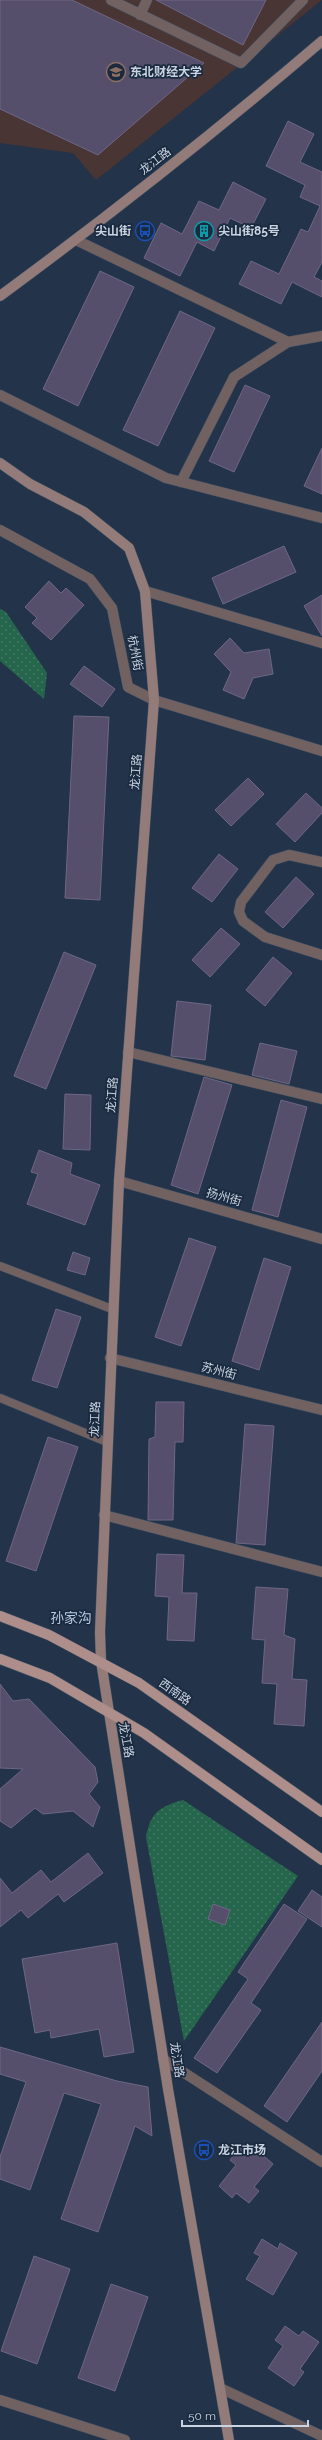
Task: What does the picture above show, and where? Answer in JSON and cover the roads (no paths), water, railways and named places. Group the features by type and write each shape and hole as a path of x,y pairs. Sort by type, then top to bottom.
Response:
{"main road":[{"name":"西南路","path":"0,1616 50,1635 101,1661 139,1683 322,1812"},
{"path":"0,1658 50,1678 108,1711 144,1734 322,1860"}],"street":[{"path":"111,0 241,63 303,0"},
{"path":"140,14 147,0"},
{"name":"龙江路","path":"0,296 76,240 232,118 322,41"},
{"path":"76,240 288,342"},
{"path":"181,482 234,377 288,342 322,336"},
{"path":"0,394 166,478 322,518"},
{"name":"龙江路","path":"0,463 30,484 84,512 129,548 145,591 154,700 119,1181 112,1309 104,1515 101,1661 108,1711 120,1775 163,2059 229,2440"},
{"name":"杭州街","path":"0,530 90,579 112,608 128,687 154,700 322,751"},
{"path":"145,591 322,643"},
{"path":"322,862 289,855 273,860 241,902 239,912 243,921 265,937 322,955"},
{"path":"128,1052 322,1099"},
{"name":"扬州街","path":"119,1181 322,1238"},
{"name":"苏州街","path":"110,1358 322,1410"},
{"path":"104,1515 322,1572"},
{"path":"163,2059 322,2162"},
{"path":"220,2388 322,2436"},
{"path":"0,2400 125,2440"}],"lane":[{"path":"0,1266 112,1309"},
{"path":"0,1398 107,1442"}],"place":[{"name":"东北财经大学","path":"116,72"},
{"name":"尖山街","path":"145,231"},
{"name":"尖山街85号","path":"204,231"},
{"name":"龙江市场","path":"204,2150"}],"district":[{"name":"孙家沟","path":"71,1618"}]}
